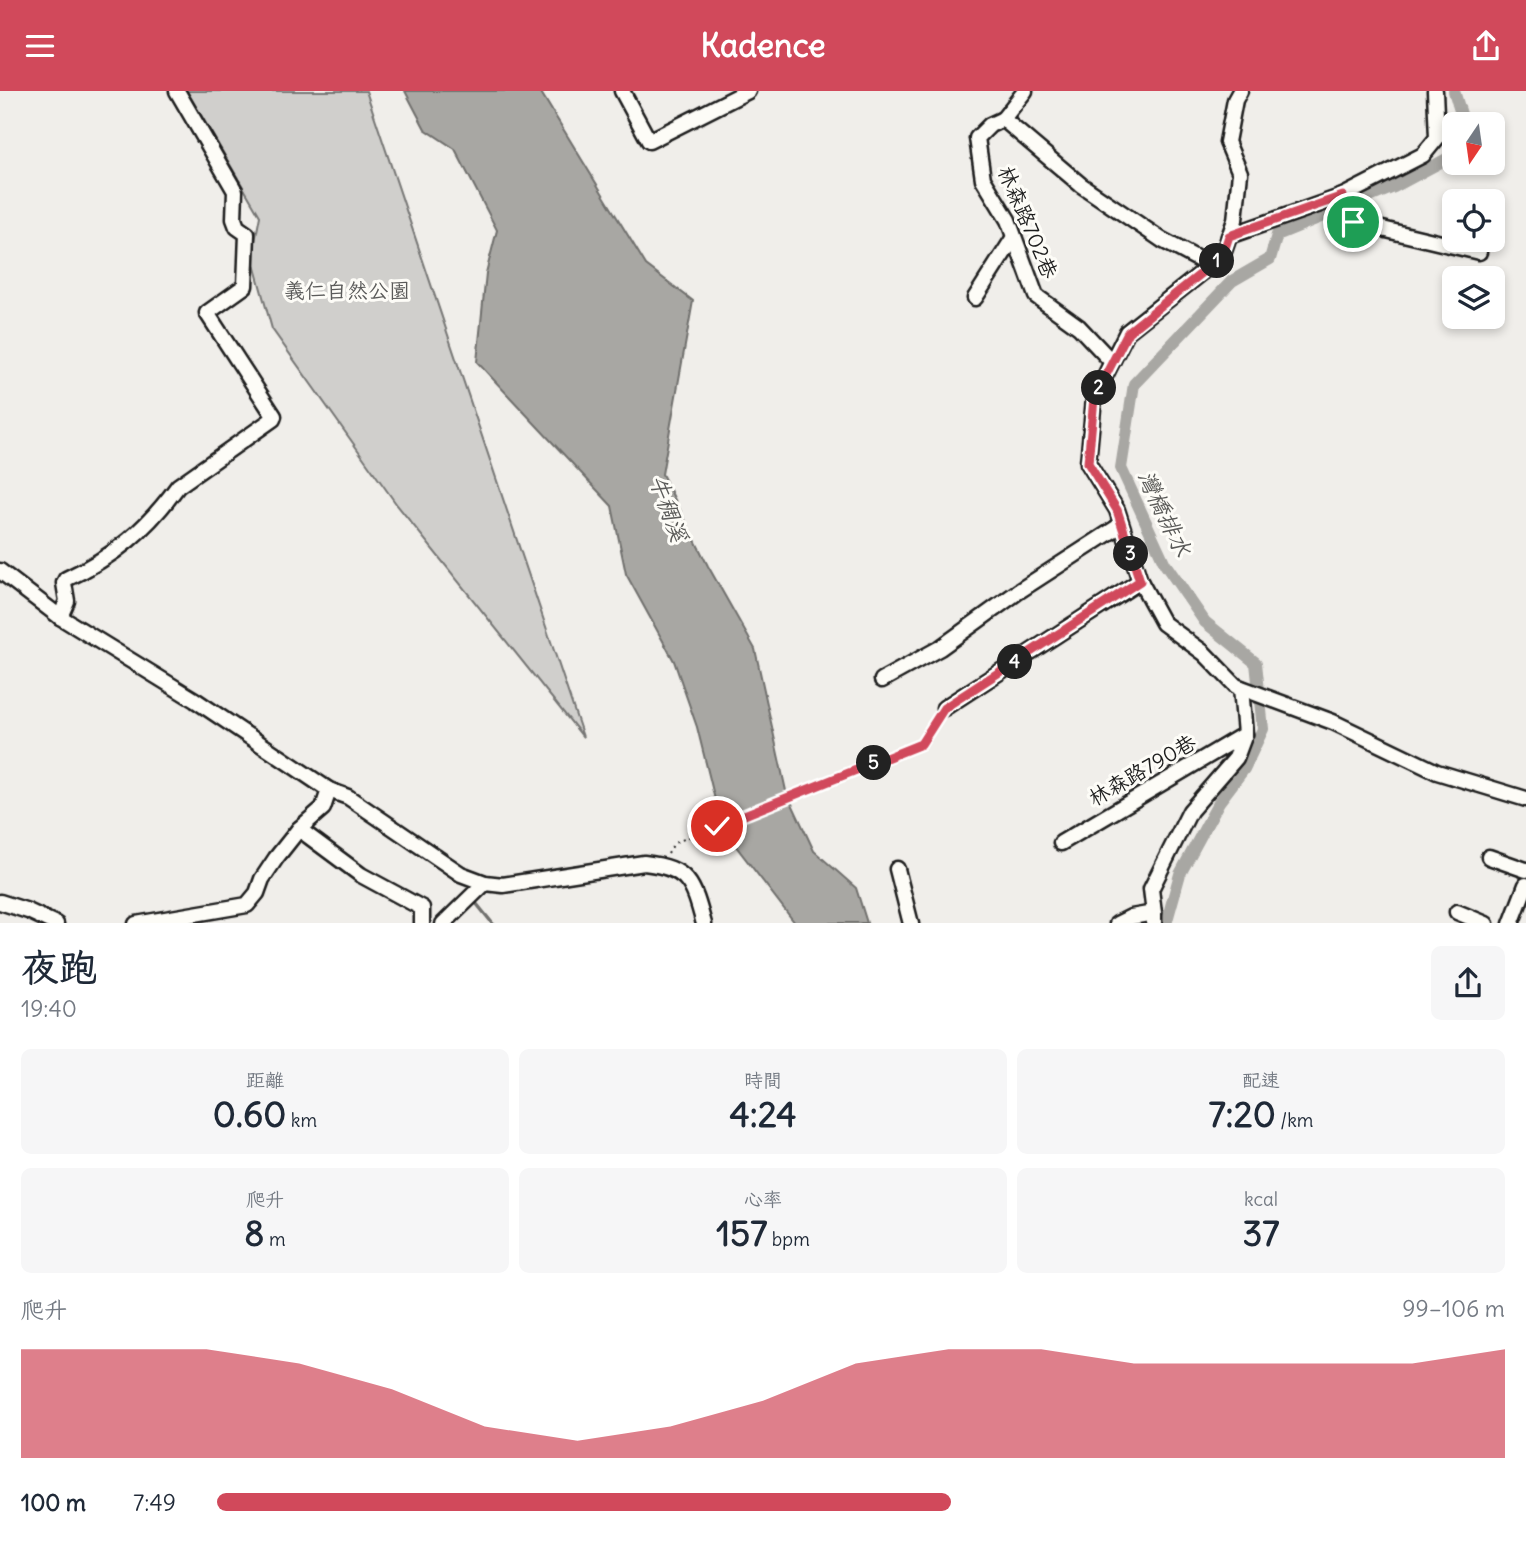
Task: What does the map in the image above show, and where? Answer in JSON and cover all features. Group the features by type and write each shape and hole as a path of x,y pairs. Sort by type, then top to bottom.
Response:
{"street":[{"path":"60,618 67,601 64,583 66,579 96,565 122,547 168,500 178,486 274,416 207,313 245,286 247,234 237,227 234,219 235,191 177,91"},
{"path":"622,91 649,141 748,91"},
{"name":"林森路702巷","path":"1025,91 1003,120 990,125 977,138 983,179 1008,220 1036,296 1079,327 1112,362"},
{"path":"1240,91 1235,100 1227,142 1240,173 1235,220 1222,257 1128,332 1094,398 1088,463 1117,510 1140,581 1163,623 1204,653 1236,686 1333,722 1437,772 1526,797"},
{"path":"1229,236 1343,196 1423,155 1437,138 1435,91"},
{"name":"林森路702巷","path":"1003,120 1081,185 1162,240 1211,266"},
{"path":"1343,196 1353,222 1442,243"},
{"path":"975,298 1014,237"},
{"path":"882,680 940,648 1019,591 1121,525"},
{"path":"0,571 60,618 195,700 329,790 348,797 461,874 485,883 503,885 644,863 663,865 678,871 695,890 704,923"},
{"path":"944,708 1140,581"},
{"path":"1117,923 1131,917 1154,918 1151,889 1189,811 1236,758 1245,734 1241,688"},
{"name":"林森路790巷","path":"1061,843 1245,734"},
{"path":"136,923 247,905 257,893 275,858 299,829 324,809 329,790"},
{"path":"299,829 361,874 422,908 422,923"},
{"path":"1489,857 1526,870"},
{"path":"897,869 911,923"},
{"path":"443,923 485,883"},
{"path":"1511,923 1526,885"},
{"path":"0,902 56,923"},
{"path":"1457,912 1486,923"}],"path":[{"path":"663,865 674,843 921,744 944,708"}],"green space":[{"name":"義仁自然公園","path":"187,91 366,91 583,737 397,505 272,329 252,257 260,216"}],"water":[{"name":"牛稠溪","path":"405,91 540,91 646,265 693,301 662,474 708,566 755,649 786,791 814,851 856,888 867,923 795,923 722,828 697,727 674,661 626,574 612,506 477,362 486,273 497,230 455,149 425,129"}],"waterway":[{"name":"灣橋排水","path":"1454,91 1460,112"},
{"name":"灣橋排水","path":"1166,923 1180,874 1219,802 1244,769 1263,729 1256,663 1205,622 1165,564 1121,468 1134,384 1232,281 1270,259 1277,235 1394,187 1442,161"},
{"path":"476,903 492,923"}],"route":[{"path":"717,826 921,744 944,708 1140,581 1117,510 1088,463 1094,398 1128,332 1222,257 1229,236 1343,196 1353,222"}]}
